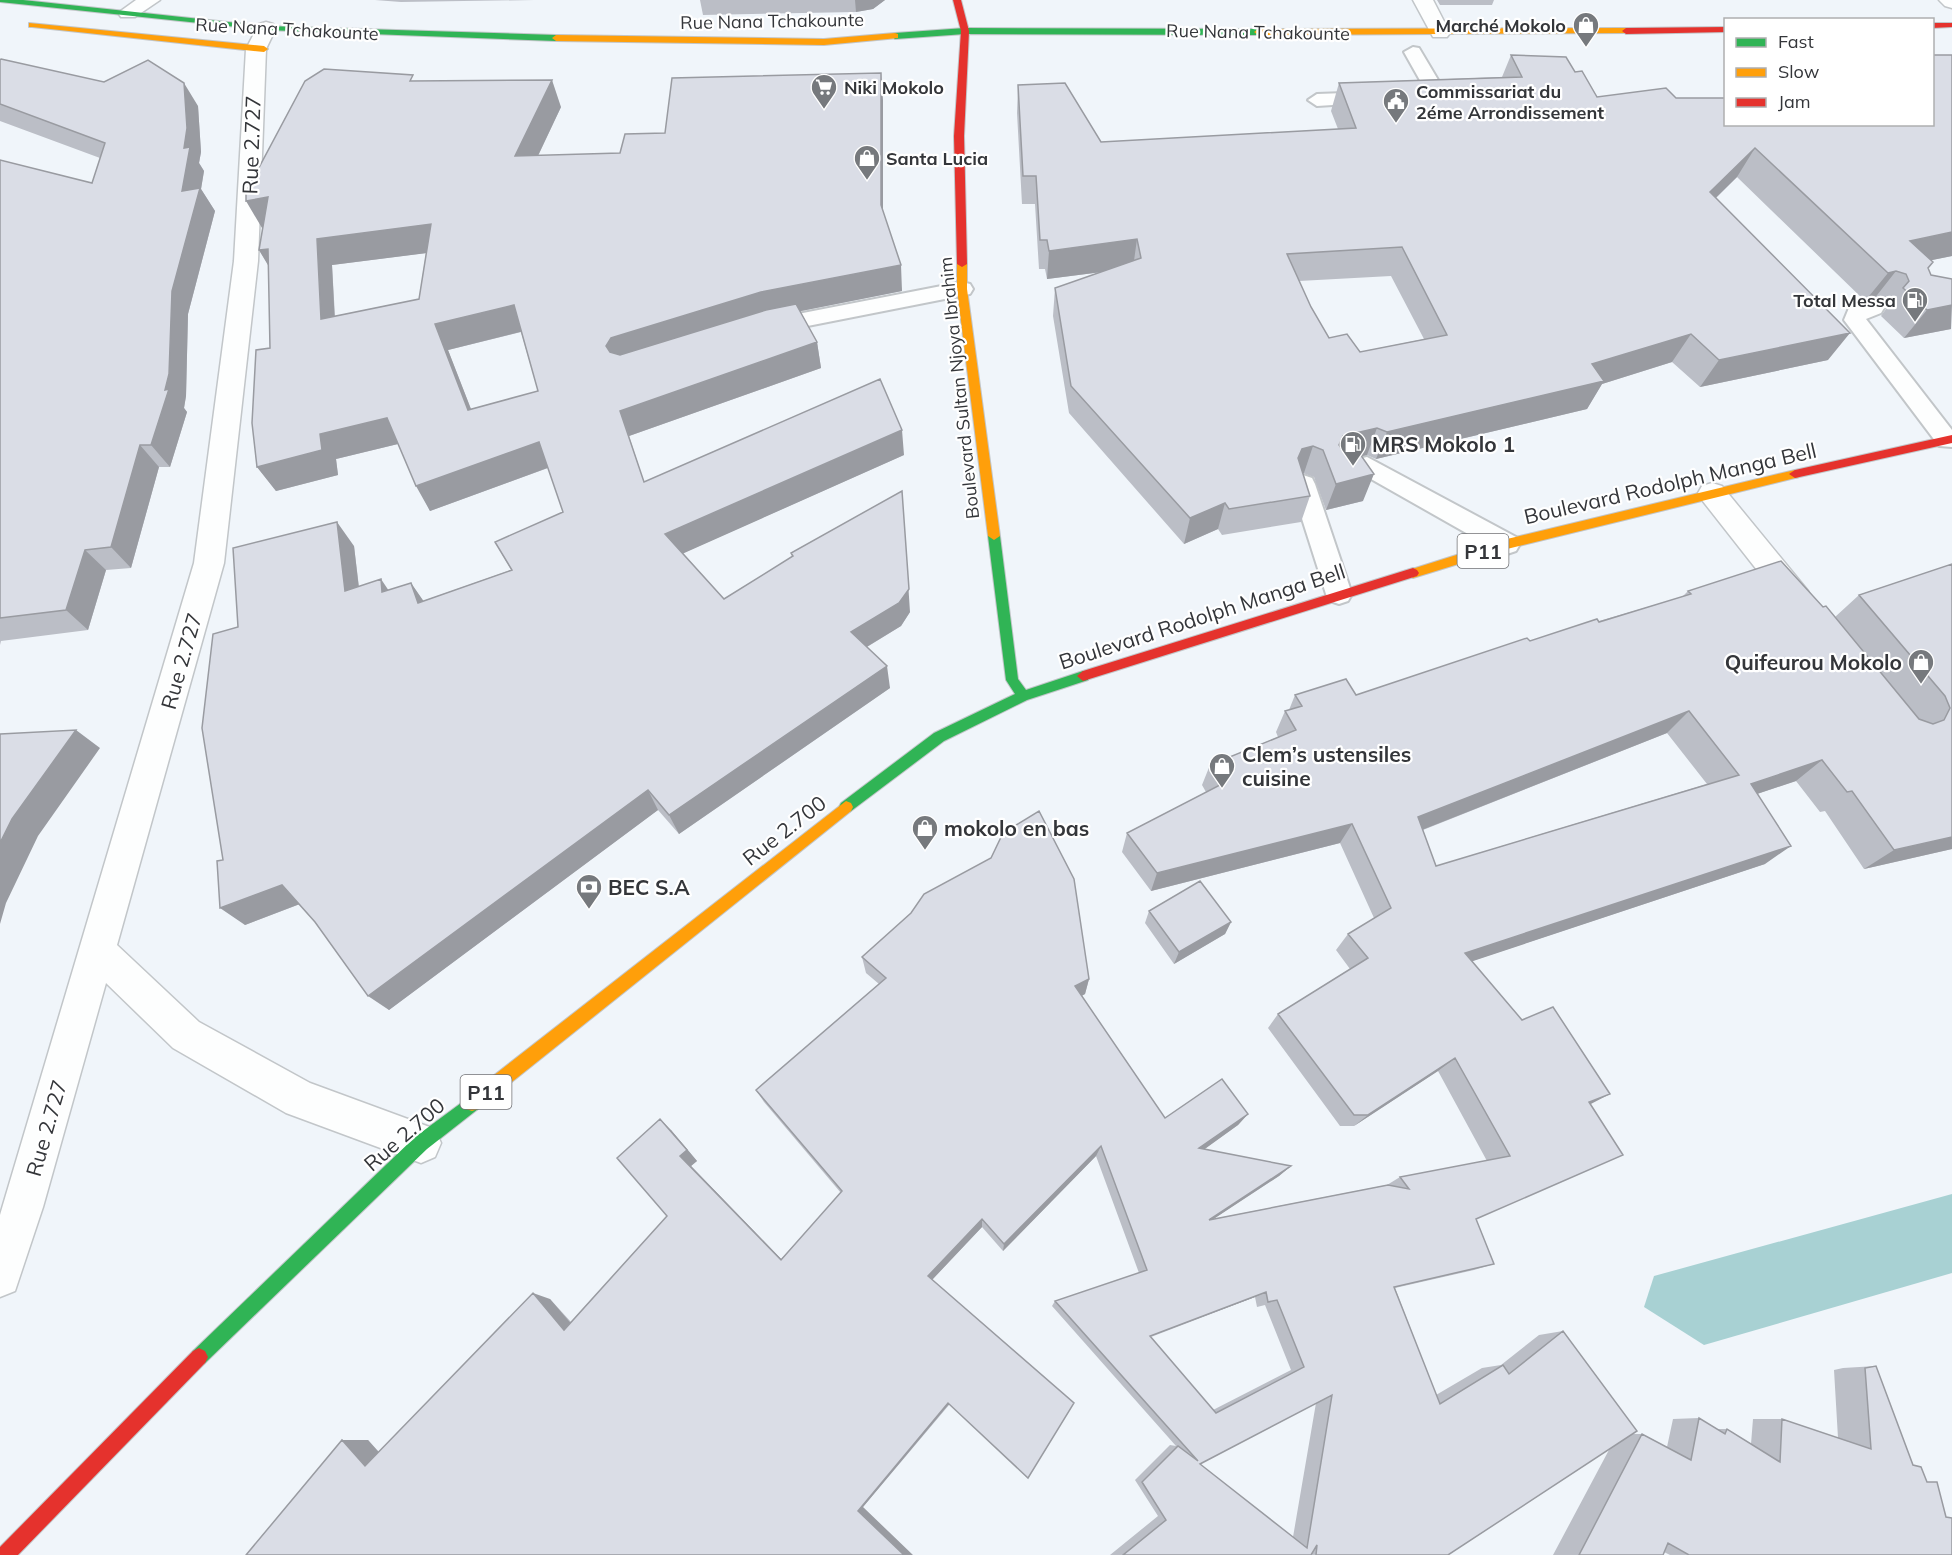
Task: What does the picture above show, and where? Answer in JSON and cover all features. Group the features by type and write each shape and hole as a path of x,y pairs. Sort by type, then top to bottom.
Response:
{"main road":[{"name":"Rue Nana Tchakounte","path":"0,0 128,13 267,42"},
{"name":"Boulevard Sultan Njoya Ibrahim","path":"957,0 965,31 959,136 963,289 1012,680 1023,696"},
{"name":"Rue Nana Tchakounte","path":"23,24 267,42 655,40 824,42 965,31 1440,33 1510,38 1724,29"},
{"path":"1934,26 1952,25"},
{"path":"655,40 658,55"},
{"name":"Rue Nana Tchakounte","path":"693,54 928,48"},
{"name":"Boulevard Rodolph Manga Bell","path":"1023,696 1339,594 1507,544 1712,493 1950,439"},
{"name":"Rue 2.700","path":"5,1555 237,1319 421,1143 900,765 939,737 1023,696"}],"street":[{"path":"128,13 150,0"},
{"path":"1423,0 1440,33"},
{"name":"Rue 2.727","path":"0,1276 12,1210 98,951 208,563 246,261 267,42"},
{"path":"1712,493 1815,620"},
{"path":"98,951 186,1035 300,1099 421,1143"}],"lane":[{"path":"1317,99 1438,95 1413,52"},
{"path":"746,334 876,304 963,289"},
{"path":"1873,308 1857,313 1855,320 1950,439"},
{"path":"1342,470 1367,466 1507,544"},
{"path":"1303,484 1339,594"}],"water":[{"path":"1952,1194 1952,1273 1704,1345 1644,1307 1654,1276"}],"building":[{"path":"1511,55 1566,57 1575,72 1582,71 1597,97 1666,88 1676,98 1724,98 1724,126 1934,126 1934,55 1952,55 1952,232 1910,241 1933,262 1928,268 1931,275 1952,279 1952,305 1927,310 1903,288 1909,281 1906,274 1896,271 1888,273 1755,148 1710,192 1850,333 1719,360 1691,334 1592,364 1604,381 1387,432 1377,428 1343,436 1339,445 1343,451 1352,455 1360,454 1374,474 1336,484 1323,450 1313,446 1302,449 1298,458 1310,496 1229,509 1225,503 1190,518 1071,386 1055,288 1141,258 1137,239 1049,251 1047,240 1040,240 1036,176 1023,176 1018,85 1065,83 1101,142 1356,128 1339,83 1522,77","holes":["1402,247 1447,335 1360,352 1347,334 1329,338 1311,307 1287,254"]},
{"path":"1,59 104,82 148,60 184,83 187,128 184,148 190,147 182,191 200,188 172,291 169,374 165,390 169,389 151,445 140,445 111,547 85,550 66,610 0,618 0,160 92,183 105,143 0,104"},
{"path":"324,69 413,75 410,81 552,80 515,156 620,153 625,134 665,133 672,78 881,73 881,205 901,265 761,292 611,338 606,346 610,352 620,355 766,310 796,304 817,342 620,411 644,482 880,379 902,430 665,534 724,599 793,556 791,553 902,491 909,589 899,603 851,632 887,666 669,815 648,790 368,996 315,922 282,885 220,908 217,861 223,860 202,728 213,634 238,627 233,548 337,522 345,591 381,579 382,592 411,583 418,603 512,570 495,542 563,512 539,442 416,486 387,418 320,434 322,450 257,467 252,423 256,350 270,348 268,249 259,250 268,197 246,201 246,192 305,81","holes":["431,224 419,299 321,319 317,239","514,305 538,391 468,410 435,324"]},
{"path":"1781,561 1823,607 1826,606 1919,719 1933,724 1944,720 1950,708 1945,696 1859,595 1952,564 1952,837 1894,850 1852,791 1847,792 1822,760 1751,784 1791,846 1465,953 1522,1020 1553,1007 1610,1094 1589,1102 1623,1155 1476,1219 1494,1264 1394,1287 1440,1404 1503,1365 1509,1374 1563,1331 1637,1431 1448,1555 1316,1555 1317,1545 1311,1555 1123,1555 1166,1520 1142,1482 1178,1446 1198,1461 1055,1301 1147,1270 1101,1146 1004,1244 982,1219 928,1276 1074,1403 1028,1478 948,1403 858,1511 904,1555 246,1555 342,1440 365,1466 533,1293 564,1330 667,1216 617,1158 660,1119 687,1150 680,1156 781,1260 842,1191 756,1090 886,978 862,957 911,913 924,894 991,858 1003,833 1039,811 1074,879 1089,979 1075,986 1165,1118 1222,1079 1248,1114 1199,1148 1291,1166 1209,1220 1388,1185 1409,1189 1400,1177 1510,1156 1455,1058 1368,1115 1354,1115 1278,1014 1368,958 1348,934 1391,908 1352,824 1157,873 1127,833 1222,784 1210,765 1296,730 1285,711 1302,706 1295,695 1346,679 1356,695 1527,638 1530,641 1597,619 1599,622 1691,594 1688,591","holes":["1689,711 1739,775 1436,866 1418,817","1266,1292 1268,1302 1277,1300 1304,1367 1216,1413 1150,1336","1332,1395 1307,1548 1200,1464"]},
{"path":"76,730 12,819 0,843 0,734"},
{"path":"1200,881 1231,922 1179,952 1149,911"},
{"path":"1876,1366 1913,1465 1921,1467 1927,1482 1937,1482 1946,1517 1952,1518 1952,1555 1689,1555 1668,1543 1663,1555 1579,1555 1642,1434 1691,1460 1699,1418 1725,1434 1727,1429 1780,1462 1782,1419 1871,1449 1865,1368"}],"traffic: fast":[{"path":"0,0 266,28 556,38"},
{"path":"895,36 965,31 1258,32"},
{"path":"994,536 1012,680 1023,696"},
{"path":"846,807 939,737 1023,696 1083,676"},
{"path":"199,1357 421,1143 472,1103"}],"traffic: slow":[{"path":"32,25 264,49"},
{"path":"1258,32 1626,31"},
{"path":"556,38 824,42 895,36"},
{"path":"962,264 962,289 994,536"},
{"path":"1413,573 1507,544 1795,474"},
{"path":"472,1103 846,807"}],"traffic: jam":[{"path":"957,0 965,31 959,136 962,264"},
{"path":"1934,26 1952,25"},
{"path":"1626,31 1724,29"},
{"path":"1795,474 1952,439"},
{"path":"1083,676 1413,573"},
{"path":"5,1555 199,1357"}],"place":[{"name":"Marché Mokolo","path":"1586,48"},
{"name":"Niki Mokolo","path":"824,110"},
{"name":"Commissariat du 2éme Arrondissement","path":"1396,124"},
{"name":"Santa Lucia","path":"867,181"},
{"name":"Total Messa","path":"1915,323"},
{"name":"MRS Mokolo 1","path":"1353,467"},
{"name":"Quifeurou Mokolo","path":"1921,685"},
{"name":"Clem’s ustensiles cuisine","path":"1222,789"},
{"name":"mokolo en bas","path":"925,851"},
{"name":"BEC S.A","path":"589,910"}]}
